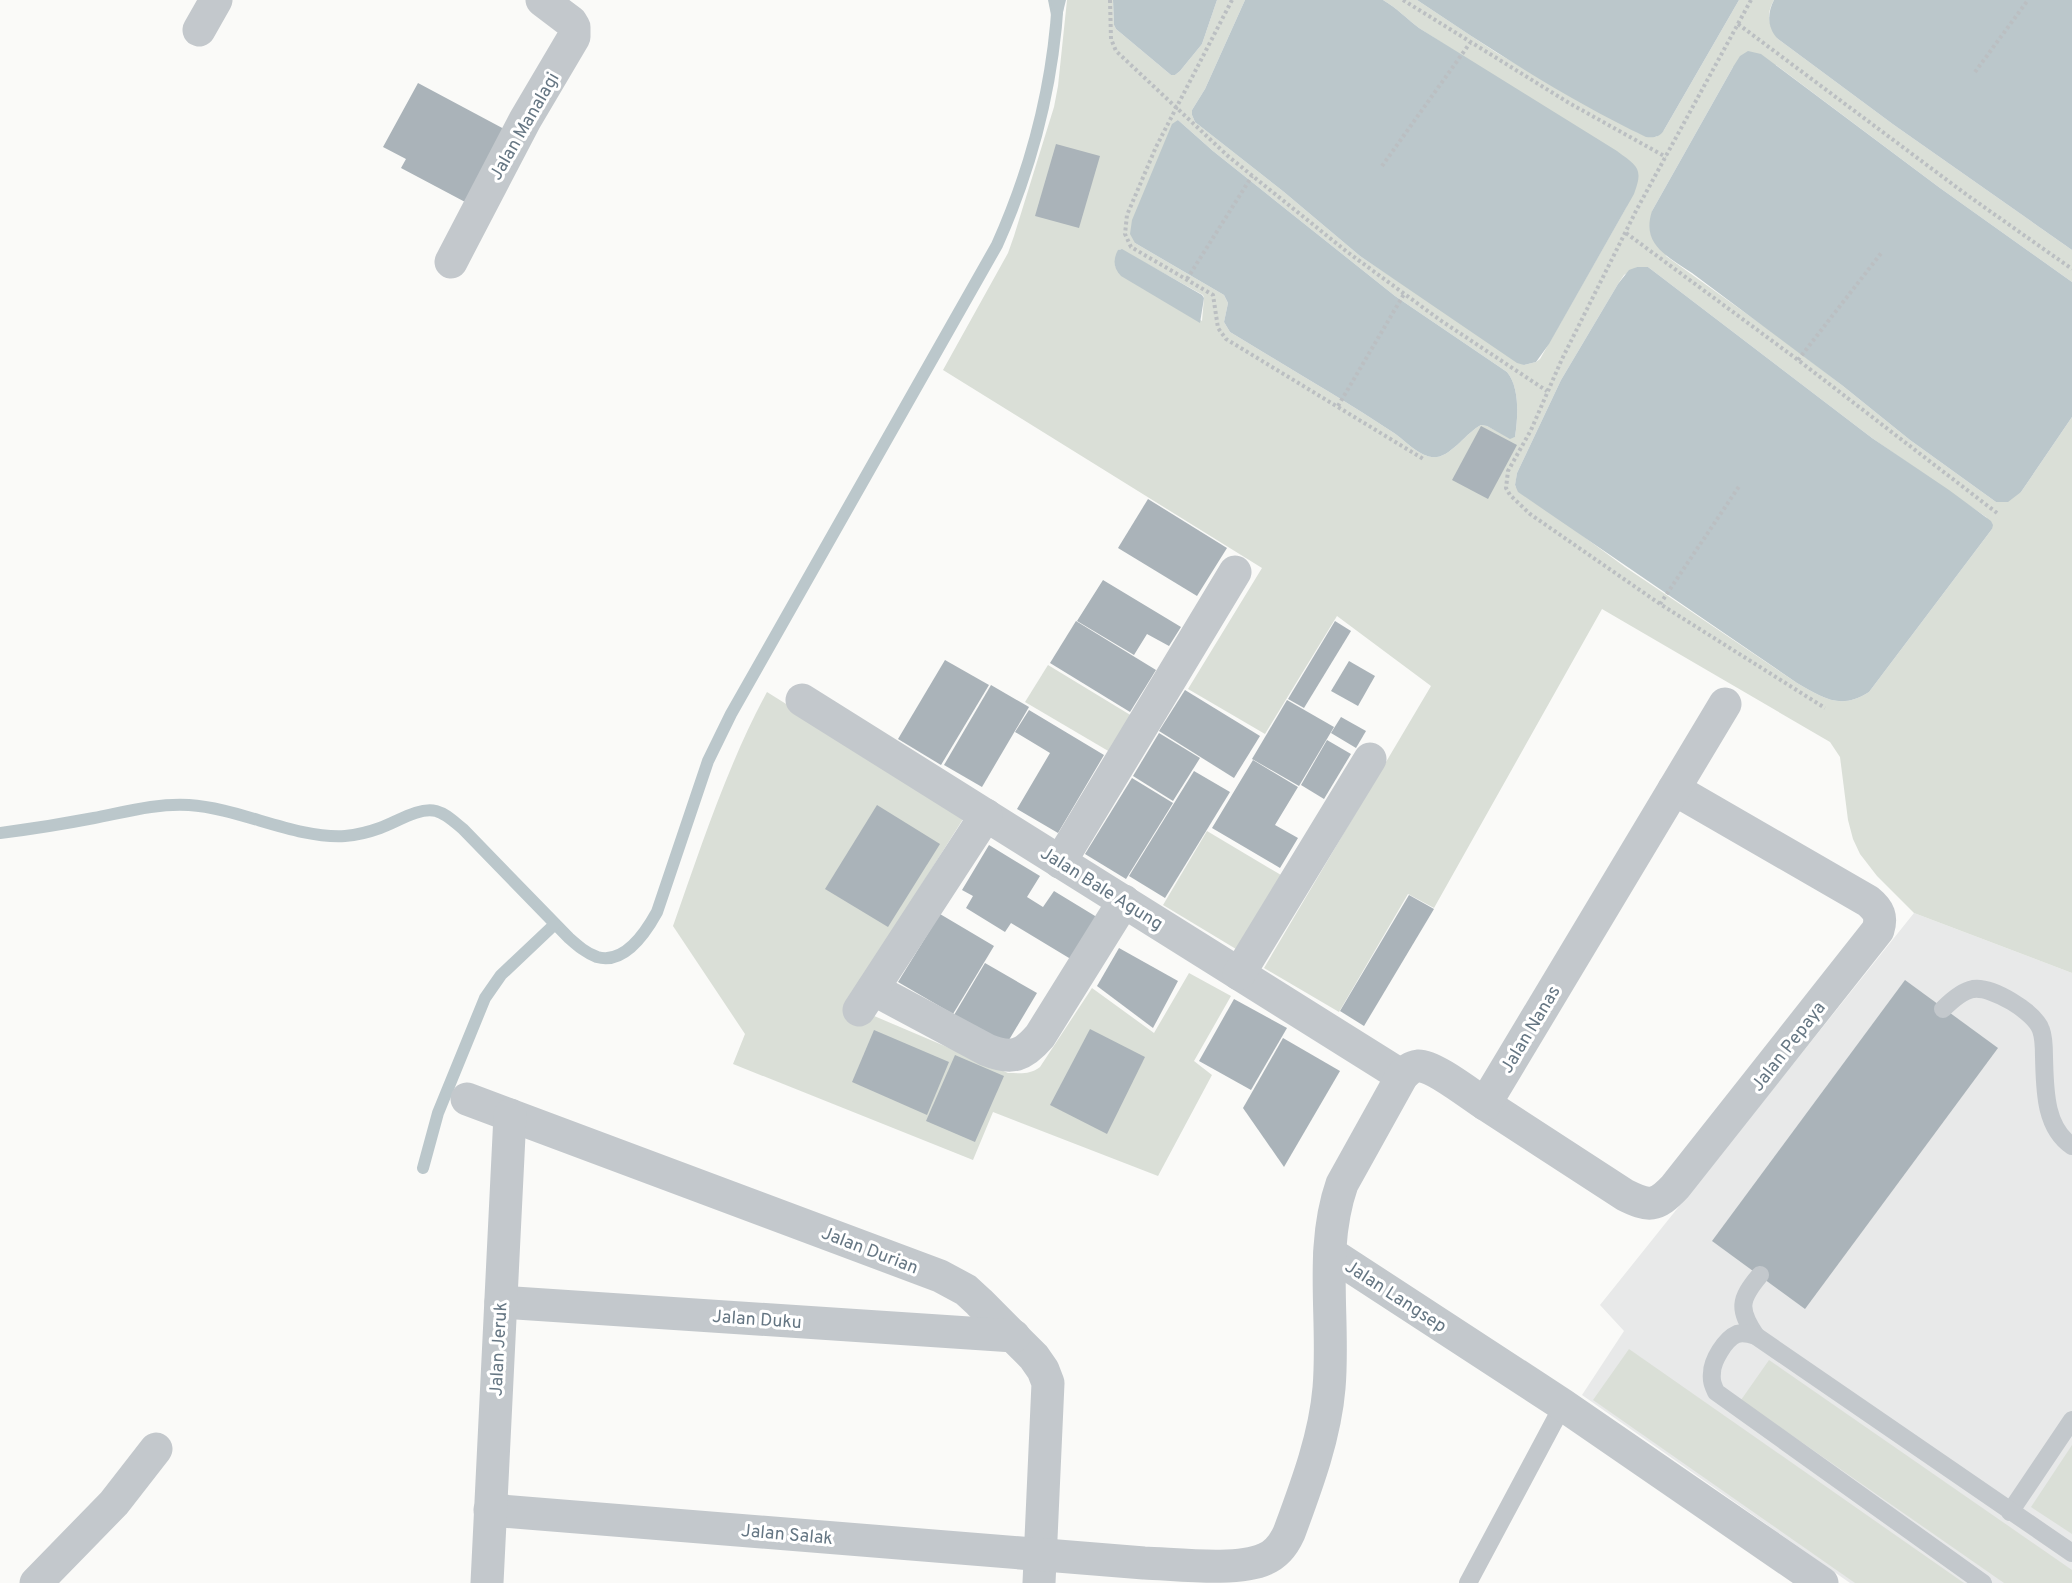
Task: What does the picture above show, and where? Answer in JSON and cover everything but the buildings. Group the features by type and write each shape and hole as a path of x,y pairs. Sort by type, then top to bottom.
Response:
{"street":[{"path":"199,30 216,0"},
{"name":"Jalan Manalagi","path":"451,262 525,120 574,37 574,27 571,22 542,0"},
{"path":"1060,862 1235,572"},
{"name":"Jalan Bale Agung","path":"802,700 1402,1076"},
{"name":"Jalan Nanas","path":"1485,1104 1725,704"},
{"path":"1239,974 1370,759"},
{"name":"Jalan Pepaya","path":"1485,1104 1625,1194 1648,1204 1656,1203 1665,1198 1675,1187 1878,930 1881,921 1879,913 1868,901 1674,789"},
{"path":"986,815 866,999 987,1050 1008,1056 1026,1051 1040,1036 1124,902"},
{"path":"1330,1253 1332,1223 1342,1184 1402,1076 1409,1069 1424,1066 1485,1104"},
{"name":"Jalan Durian","path":"467,1099 940,1276 966,1290 1034,1357 1048,1383 1040,1569"},
{"name":"Jalan Jeruk","path":"487,1583 510,1115"},
{"name":"Jalan Langsep","path":"1330,1253 1563,1405 1822,1583"},
{"name":"Jalan Langsep","path":"1082,1571 1144,1563 1227,1566 1252,1563 1265,1559 1283,1545 1297,1513 1328,1399 1330,1253"},
{"name":"Jalan Duku","path":"501,1302 1014,1336"},
{"path":"36,1583 114,1503 156,1449"},
{"name":"Jalan Salak","path":"490,1510 1040,1569 1082,1571"}],"lane":[{"path":"1943,1009 1956,997 1971,989 1982,989 2000,995 2032,1017 2042,1030 2047,1103 2051,1117 2064,1140 2072,1146"},
{"path":"1756,1336 1746,1321 1743,1300 1760,1275"},
{"path":"1983,1583 1716,1392 1712,1382 1713,1364 1727,1341 1736,1334 1746,1333 1756,1336 2072,1553"},
{"path":"1468,1583 1563,1405"},
{"path":"2010,1512 2072,1420"}],"path":[{"path":"1110,0 1111,39 1116,51 1229,157 1346,251 1404,294 1547,392"},
{"path":"1232,0 1156,147 1127,215 1125,234 1131,247 1215,297 1215,315 1222,335 1425,460"},
{"path":"1403,0 1569,103 1665,157"},
{"path":"1751,0 1626,232 1547,392 1531,430 1508,471 1506,488 1509,495 1530,514 1660,604 1825,708"},
{"path":"1975,72 2028,0"},
{"path":"1738,24 1966,195 2072,268"},
{"path":"1382,166 1470,43"},
{"path":"1187,279 1252,176"},
{"path":"1626,232 1798,360 1997,513"},
{"path":"1798,360 1882,252"},
{"path":"1338,406 1404,294"},
{"path":"1660,604 1740,485"}],"shaded area":[{"path":"1048,0 1066,0 1056,40"},
{"path":"1067,0 1113,0 1116,29 1171,75 1175,75 1202,44 1217,0 1245,0 1205,89 1192,110 1195,122 1360,256 1524,365 1540,359 1627,206 1525,96 1419,28 1383,0 1417,0 1497,53 1638,133 1656,137 1664,130 1739,0 1774,0 1769,20 1778,39 1894,125 2072,250 2072,282 1940,188 1776,65 1733,67 1652,211 1666,256 1779,337 1910,440 1996,502 2021,492 2072,417 2072,973 1914,913 1877,876 1860,854 1848,820 1840,757 1830,742 1602,609 1434,908 1408,894 1339,1012 1264,968 1431,686 1337,616 1265,734 1188,689 1262,568 943,370 1008,253 1054,107","holes":["1178,120 1213,151 1395,296 1507,372 1516,395 1515,437 1510,438 1481,425 1443,455 1437,457 1425,455 1374,420 1230,332 1224,322 1228,303 1224,295 1135,243","1120,249 1203,295 1202,321 1115,266 1115,259","1637,267 1648,267 1872,438 1986,517 1992,529 1869,692 1859,698 1849,701 1832,700 1797,683 1625,567 1515,486 1517,473 1561,380 1624,275"]},
{"path":"1113,0 1217,0 1202,44 1180,71 1171,75 1116,29"},
{"path":"1245,0 1383,0 1419,28 1617,151 1634,164 1638,178 1634,194 1549,344 1536,362 1524,365 1517,363 1360,256 1195,122 1192,110 1205,89"},
{"path":"1417,0 1739,0 1664,130 1659,136 1646,137 1558,90"},
{"path":"1774,0 2072,0 2072,250 1894,125 1778,39 1774,35 1769,20"},
{"path":"1748,51 1761,54 1940,188 2072,282 2072,417 2021,492 2008,502 1996,502 1910,440 1843,386 1665,255 1653,241 1650,233 1652,211 1733,67 1740,56"},
{"path":"1178,120 1213,151 1395,296 1507,372 1516,394 1515,437 1510,439 1481,425 1443,455 1431,457 1425,455 1374,420 1230,332 1224,322 1228,303 1224,295 1135,243 1130,234 1132,220 1172,124"},
{"path":"1122,249 1202,295 1204,298 1200,323 1121,276 1115,267 1115,257 1118,250"},
{"path":"1648,267 1872,438 1991,521 1992,529 1869,692 1859,698 1849,701 1832,700 1797,683 1518,492 1515,485 1517,473 1561,380 1618,284 1629,270"},
{"path":"1048,665 1132,716 1110,752 1025,702"},
{"path":"767,692 965,816 846,1004 1008,1073 1021,1073 1040,1067 1092,988 1154,1033 1189,973 1231,996 1194,1061 1212,1075 1158,1176 993,1112 973,1160 733,1064 745,1034 673,926 727,778"},
{"path":"1207,831 1281,875 1236,949 1163,905"},
{"path":"1914,913 2072,973 2072,1583 1850,1583 1582,1395 1624,1331 1600,1305"},
{"path":"1629,1349 1964,1583 1855,1583 1593,1400"},
{"path":"1769,1360 2072,1570 2072,1583 2004,1583 1741,1400"},
{"path":"2072,1445 2072,1534 2031,1507"}],"waterway":[{"path":"0,833 141,808 189,805 208,807 307,833 345,836 376,829 422,811 436,811 447,816 463,829 582,949 597,957 607,958 625,952 641,937 657,912 708,761 731,714 997,245 1021,186 1039,125 1051,63 1058,0"},
{"path":"423,1168 438,1113 485,998 501,975 555,924"}]}
